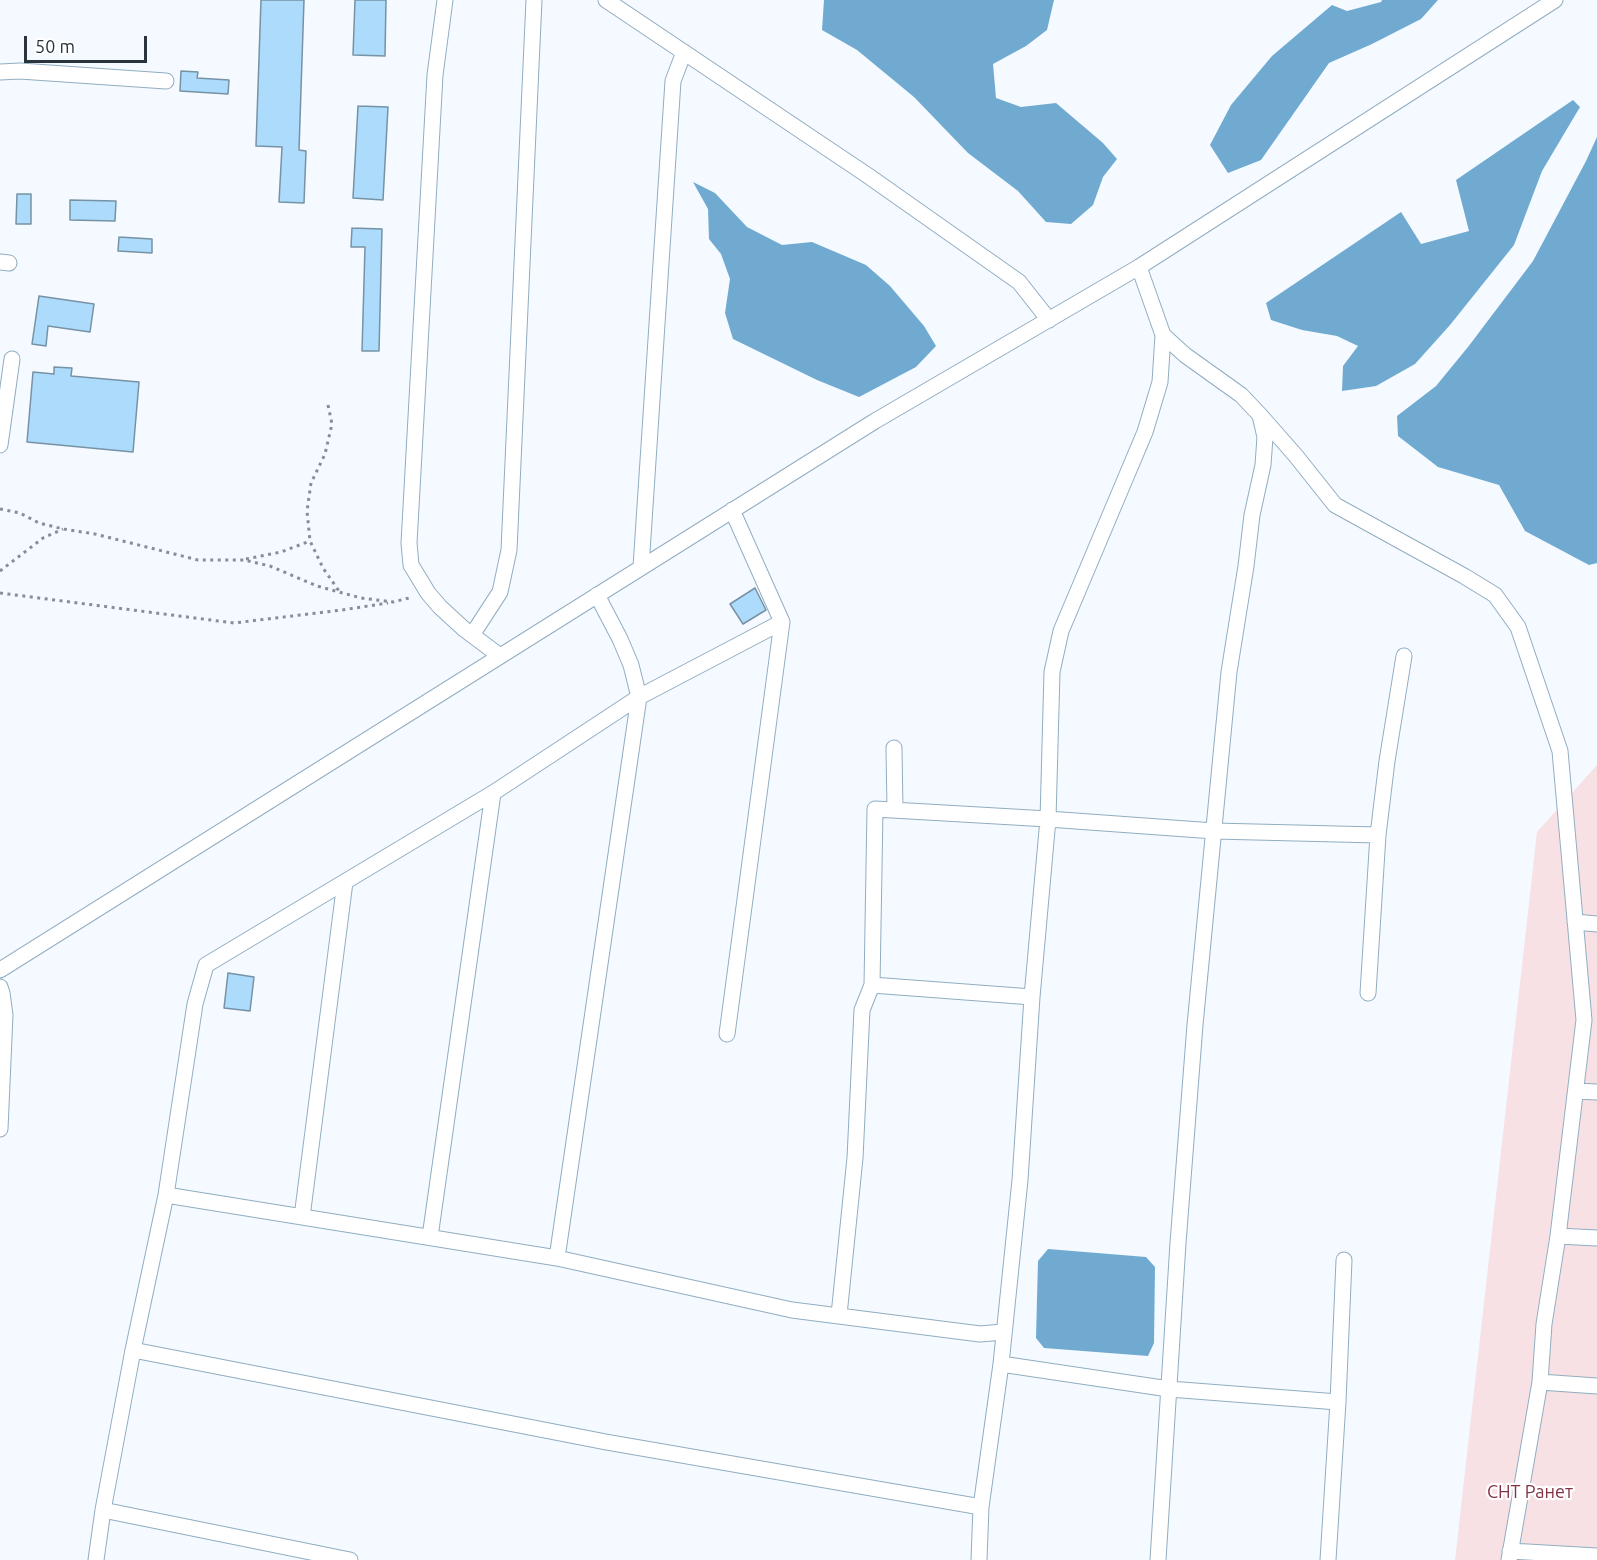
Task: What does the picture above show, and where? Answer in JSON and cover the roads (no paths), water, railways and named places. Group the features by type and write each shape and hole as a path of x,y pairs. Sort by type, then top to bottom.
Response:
{"street":[{"path":"445,0 435,75 409,543 411,565 440,608 500,656"},
{"path":"472,635 500,592 509,550 534,0"},
{"path":"606,0 867,174 1019,282 1049,320"},
{"path":"0,970 875,421 1139,267 1555,0"},
{"path":"641,567 673,81 684,52"},
{"path":"0,72 20,71 166,81"},
{"path":"979,1560 981,1507 1001,1364 1020,1180 1032,997 1048,819 1052,672 1061,631 1145,432 1160,382 1163,335 1139,267"},
{"path":"1163,335 1185,355 1241,395 1296,456 1335,505 1464,576 1495,596 1518,627 1560,751 1584,1020 1558,1236 1544,1324 1539,1382 1510,1556 1597,1556"},
{"path":"0,445 12,359"},
{"path":"1158,1560 1178,1243 1195,1025 1229,672 1252,515 1263,465 1265,437 1260,415"},
{"path":"727,1034 782,622 732,510"},
{"path":"557,1258 639,697 620,639 597,595"},
{"path":"96,1560 133,1350 166,1195 195,1004 206,965 493,793 639,697 782,622"},
{"path":"1368,993 1378,835 1404,656"},
{"path":"894,748 896,810"},
{"path":"430,1237 493,793"},
{"path":"839,1315 855,1158 862,1010 872,985 875,809 1215,831 1378,835"},
{"path":"302,1217 345,882"},
{"path":"1575,922 1597,924"},
{"path":"872,985 1032,997"},
{"path":"0,987 5,1014 0,1129"},
{"path":"1575,1090 1597,1092"},
{"path":"166,1195 557,1258 792,1310 980,1334 1003,1332"},
{"path":"1558,1236 1597,1238"},
{"path":"1328,1560 1344,1260"},
{"path":"133,1350 606,1442 981,1507"},
{"path":"1001,1364 1169,1389 1338,1402"},
{"path":"1539,1382 1597,1386"},
{"path":"103,1510 350,1560"}],"water":[{"path":"824,0 1054,0 1047,30 1026,46 993,64 996,98 1021,107 1056,103 1103,143 1117,159 1103,177 1093,205 1071,224 1046,222 1018,191 968,153 914,97 857,50 822,30"},
{"path":"1382,0 1438,0 1421,19 1329,63 1261,160 1228,173 1210,145 1231,105 1272,56 1332,5 1347,11"},
{"path":"1573,100 1580,107 1542,171 1514,245 1450,325 1415,364 1376,386 1342,391 1343,366 1358,346 1337,336 1302,330 1271,320 1266,303 1401,212 1421,244 1469,231 1456,180"},
{"path":"1597,137 1597,563 1589,565 1525,531 1499,485 1438,467 1398,436 1397,416 1436,386 1533,261"},
{"path":"693,182 715,193 747,227 782,245 812,242 866,265 890,286 924,326 936,346 916,367 859,397 817,380 733,339 725,313 730,279 721,254 709,239 708,209"},
{"path":"1048,1249 1146,1257 1155,1267 1154,1343 1148,1356 1044,1348 1036,1338 1038,1261"}],"park label":[{"name":"СНТ Ранет","path":"1530,1492"}]}
